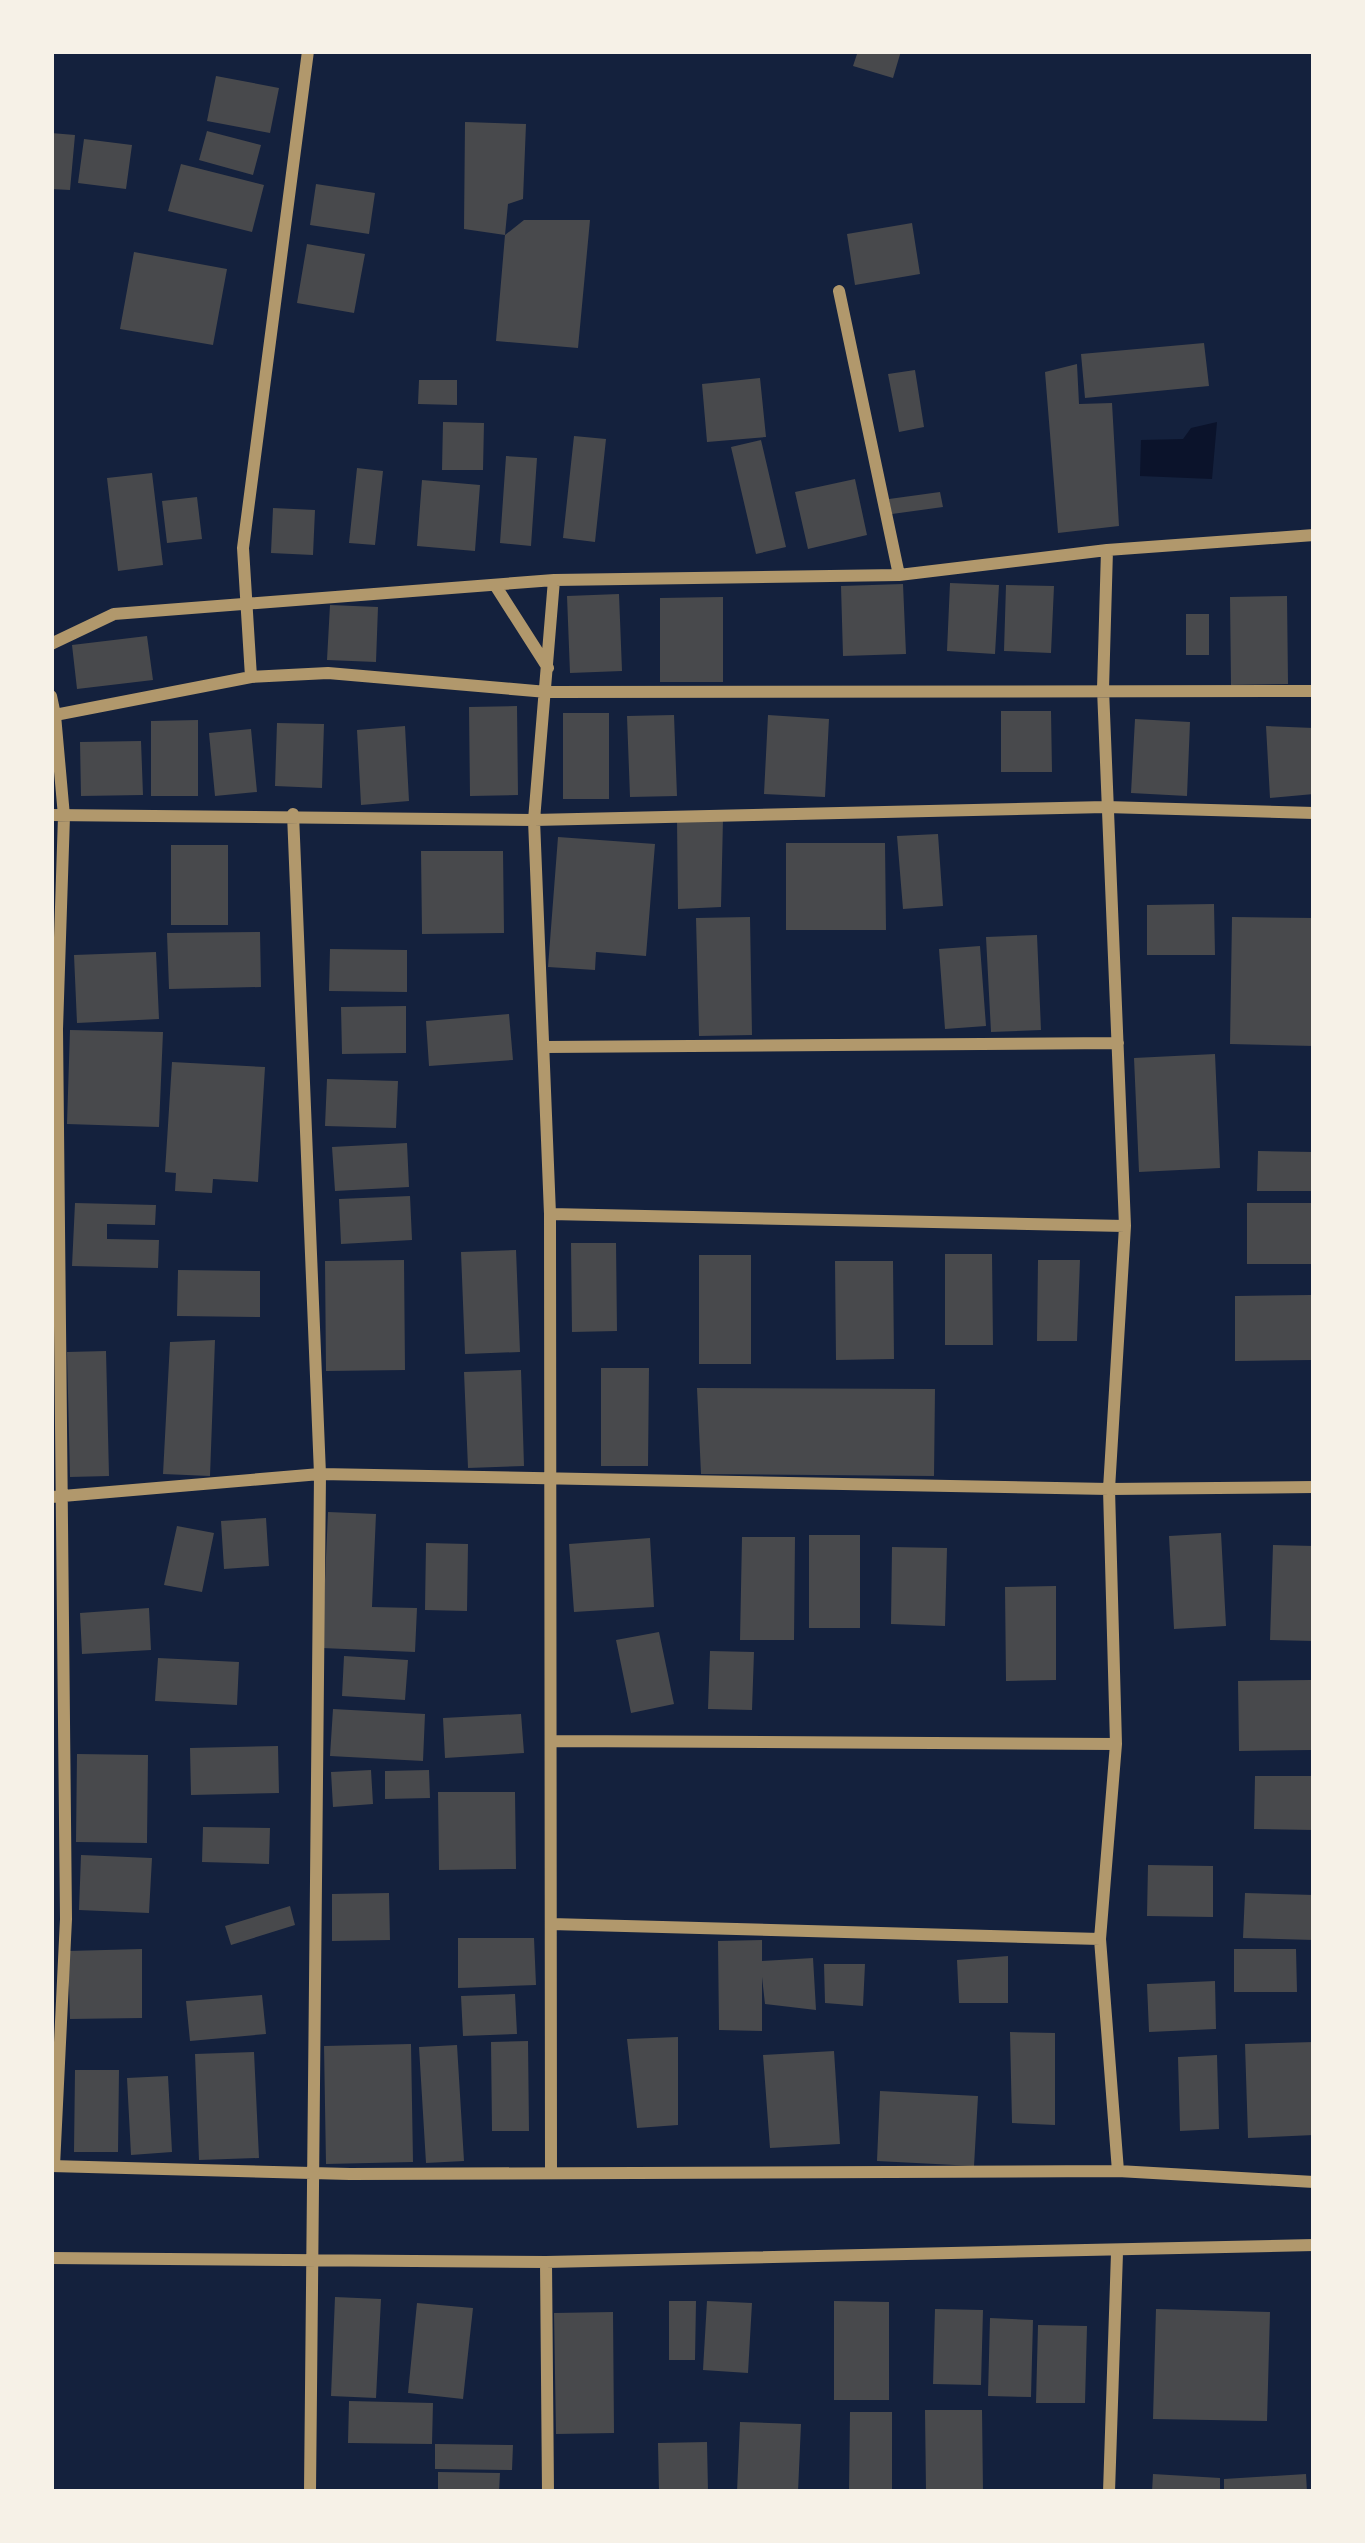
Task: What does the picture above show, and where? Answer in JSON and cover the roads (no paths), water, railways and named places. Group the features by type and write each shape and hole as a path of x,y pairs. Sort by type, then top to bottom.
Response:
{"street":[{"path":"251,677 242,548 308,51"},
{"path":"839,291 899,575"},
{"path":"51,644 114,614 554,580 899,575 1107,550 1314,535"},
{"path":"1107,550 1102,689 1125,1226 1109,1490 1116,1744 1100,1939 1118,2171"},
{"path":"551,2172 550,1214 534,820 554,580"},
{"path":"495,585 548,668"},
{"path":"55,715 251,677 328,673 547,692 1314,691"},
{"path":"51,696 58,815 54,1029 58,1746 66,1919 52,2166 551,2172 1118,2171 1314,2182"},
{"path":"58,815 534,820 1106,808 1314,813"},
{"path":"293,814 320,1474 310,2492"},
{"path":"545,1047 1118,1043"},
{"path":"550,1214 1125,1226"},
{"path":"56,1497 320,1474 1109,1490 1314,1487"},
{"path":"554,1741 1116,1744"},
{"path":"51,1919 66,1919"},
{"path":"550,1924 1100,1939"},
{"path":"51,2258 546,2262 1117,2253 1314,2245"},
{"path":"1109,2492 1117,2253"},
{"path":"546,2262 548,2492"}],"water":[{"path":"1217,422 1212,479 1140,476 1141,440 1183,439 1191,428"}]}
